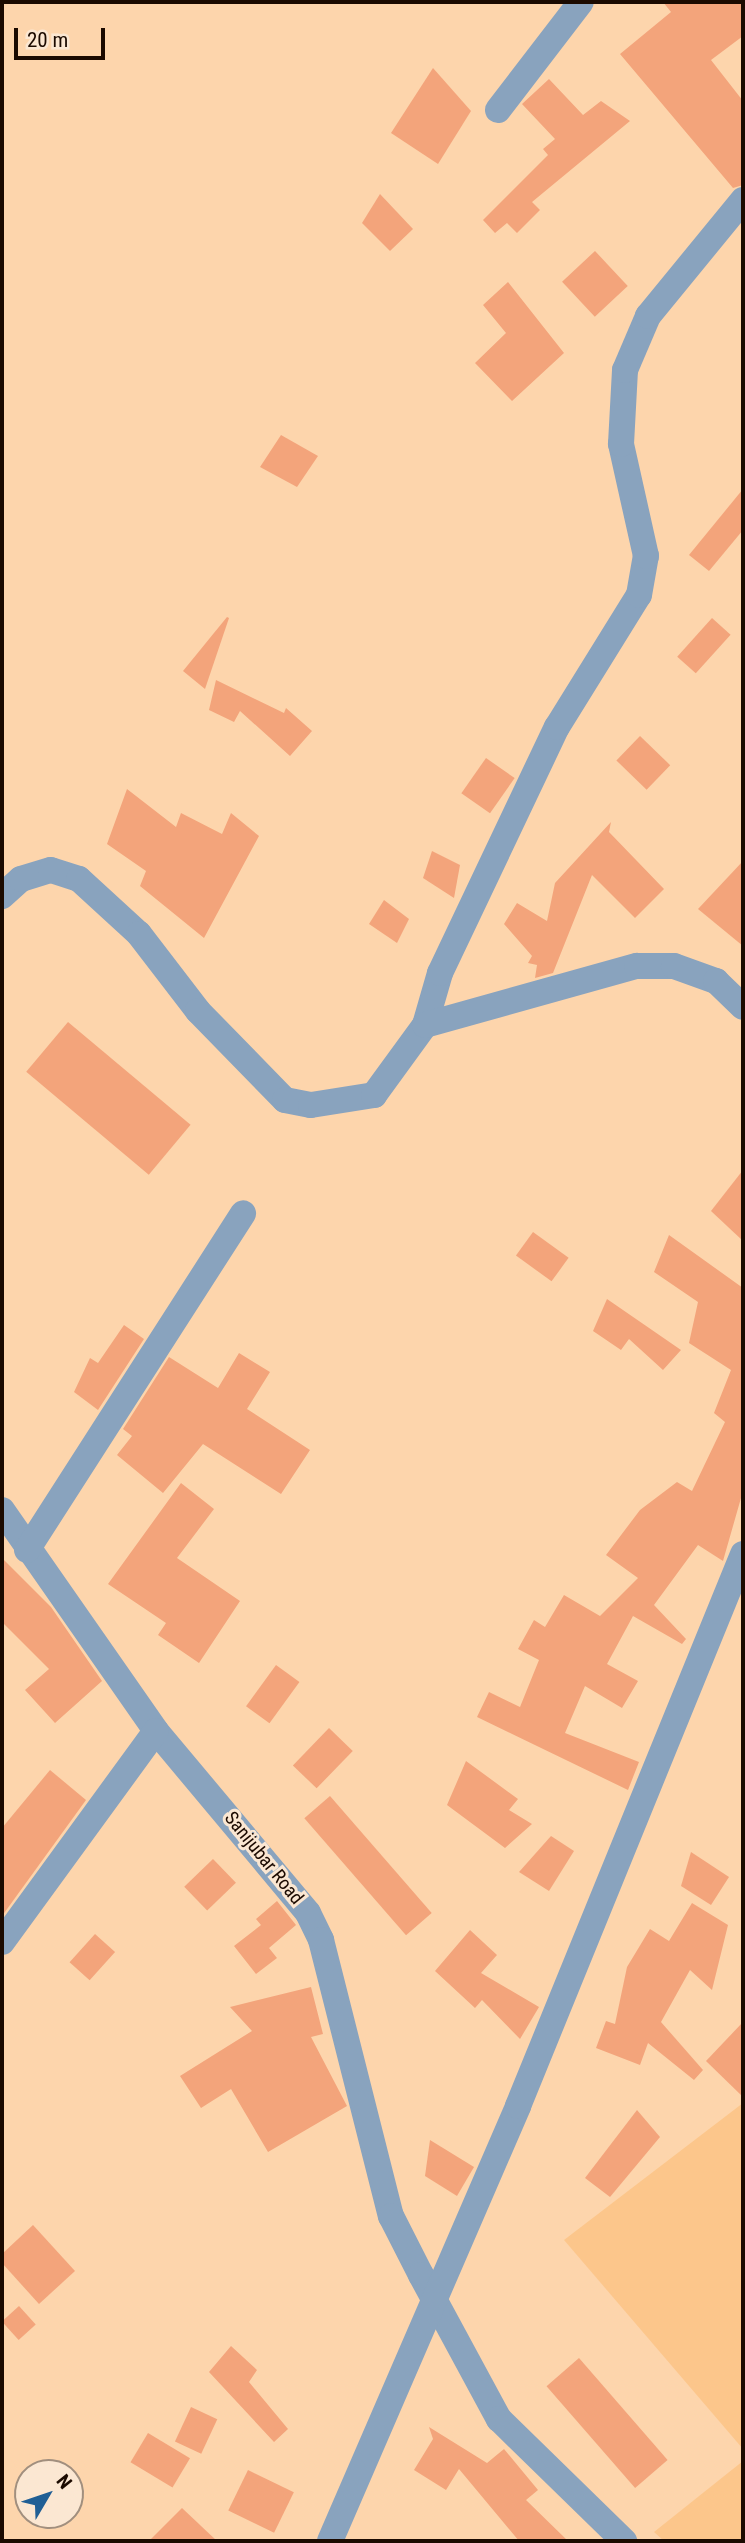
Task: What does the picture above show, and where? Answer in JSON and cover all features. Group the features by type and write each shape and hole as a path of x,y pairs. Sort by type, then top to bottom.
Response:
{"street":[{"path":"498,110 581,2"},
{"path":"2,896 21,878 51,870 79,879 139,934 198,1010 285,1100 312,1105 374,1095 425,1026 440,973 557,727 639,595 646,556 621,444 625,370 648,316 743,200"},
{"path":"425,1026 637,966 674,966 716,981 743,1007"},
{"path":"27,1550 243,1213"},
{"name":"Sanijubar Road","path":"2,1510 27,1550 156,1731 308,1913 321,1940 391,2216 499,2419 624,2541"},
{"path":"330,2541 437,2299 743,1554"},
{"path":"2,1942 156,1731"}],"shaded area":[{"path":"743,2103 743,2449 564,2240"},
{"path":"743,2461 743,2541 664,2541 654,2532"}],"building":[{"path":"663,2 743,2 743,36 711,60 743,101 743,185 733,188 620,54 671,12"},
{"path":"433,68 471,111 438,164 391,133"},
{"path":"549,79 583,115 601,101 630,121 532,202 540,210 517,233 507,223 495,233 483,220 548,155 543,149 555,139 522,104"},
{"path":"380,194 413,229 390,251 362,223"},
{"path":"595,251 628,286 595,317 562,282"},
{"path":"508,282 564,353 512,401 475,363 506,333 483,305"},
{"path":"281,435 318,456 297,487 260,467"},
{"path":"743,489 743,530 709,571 689,555"},
{"path":"227,617 229,618 205,689 183,671"},
{"path":"712,618 731,635 696,673 677,657"},
{"path":"216,680 284,713 286,708 312,731 290,756 240,711 234,722 209,710"},
{"path":"640,736 670,765 647,790 616,760"},
{"path":"486,758 515,778 490,813 461,793"},
{"path":"127,789 176,827 181,813 222,834 231,813 259,836 204,938 140,886 146,871 107,844"},
{"path":"611,822 609,832 664,889 635,918 592,875 553,973 535,978 537,965 528,963 532,956 504,924 517,903 547,921 555,883"},
{"path":"432,851 460,865 454,898 423,878"},
{"path":"743,861 743,946 698,909"},
{"path":"384,900 409,919 397,943 369,924"},
{"path":"68,1022 191,1125 149,1175 26,1072"},
{"path":"743,1170 743,1241 711,1211"},
{"path":"533,1232 569,1258 552,1281 516,1255"},
{"path":"669,1235 743,1288 743,1491 723,1561 698,1545 654,1605 686,1639 682,1644 633,1616 607,1664 638,1681 622,1708 585,1686 565,1733 639,1762 628,1790 477,1717 489,1692 520,1707 539,1660 518,1649 534,1620 545,1627 564,1595 600,1616 638,1578 606,1555 640,1510 677,1482 692,1491 725,1422 714,1413 731,1370 689,1343 698,1302 654,1272"},
{"path":"607,1299 681,1350 663,1370 629,1339 621,1350 593,1331"},
{"path":"124,1325 144,1339 98,1410 74,1392 90,1358 98,1363"},
{"path":"239,1353 270,1372 247,1409 310,1450 281,1494 203,1444 163,1493 117,1455 132,1436 123,1429 169,1357 218,1388"},
{"path":"181,1483 214,1509 177,1558 240,1601 199,1663 158,1635 166,1623 108,1584"},
{"path":"2,1558 51,1607 102,1681 55,1723 25,1690 49,1669 2,1622"},
{"path":"276,1665 299,1682 269,1723 246,1706"},
{"path":"329,1728 353,1751 317,1788 293,1765"},
{"path":"466,1761 518,1799 509,1810 532,1824 505,1848 447,1805"},
{"path":"50,1770 86,1800 2,1916 2,1828"},
{"path":"330,1796 432,1913 406,1935 304,1818"},
{"path":"551,1836 574,1851 549,1891 519,1872"},
{"path":"691,1852 729,1877 711,1905 681,1886"},
{"path":"213,1859 236,1883 207,1911 184,1887"},
{"path":"277,1901 296,1925 269,1948 277,1958 256,1974 234,1946 261,1925 256,1919"},
{"path":"692,1903 728,1925 712,1990 690,1970 661,2022 703,2070 694,2080 648,2043 640,2065 596,2048 606,2021 615,2024 627,1967 650,1929 669,1941"},
{"path":"470,1930 497,1955 481,1973 539,2007 520,2039 482,2000 475,2008 435,1971"},
{"path":"95,1934 115,1952 90,1980 70,1962"},
{"path":"311,1987 323,2034 311,2037 347,2106 268,2152 231,2089 201,2108 180,2076 252,2031 230,2007"},
{"path":"743,2022 743,2097 706,2061"},
{"path":"637,2110 660,2137 610,2197 585,2178"},
{"path":"430,2140 474,2167 457,2196 425,2176"},
{"path":"33,2225 75,2271 39,2304 2,2263 2,2254"},
{"path":"19,2306 36,2325 19,2340 2,2321"},
{"path":"231,2346 257,2370 249,2382 288,2429 274,2442 209,2372"},
{"path":"579,2358 668,2460 635,2488 547,2386"},
{"path":"191,2407 217,2419 201,2454 175,2441"},
{"path":"429,2427 487,2463 504,2449 538,2490 526,2500 568,2541 519,2541 459,2469 446,2490 414,2470 433,2439"},
{"path":"148,2433 190,2458 172,2487 130,2462"},
{"path":"248,2470 294,2492 274,2533 228,2510"},
{"path":"182,2508 217,2541 149,2541"}]}
